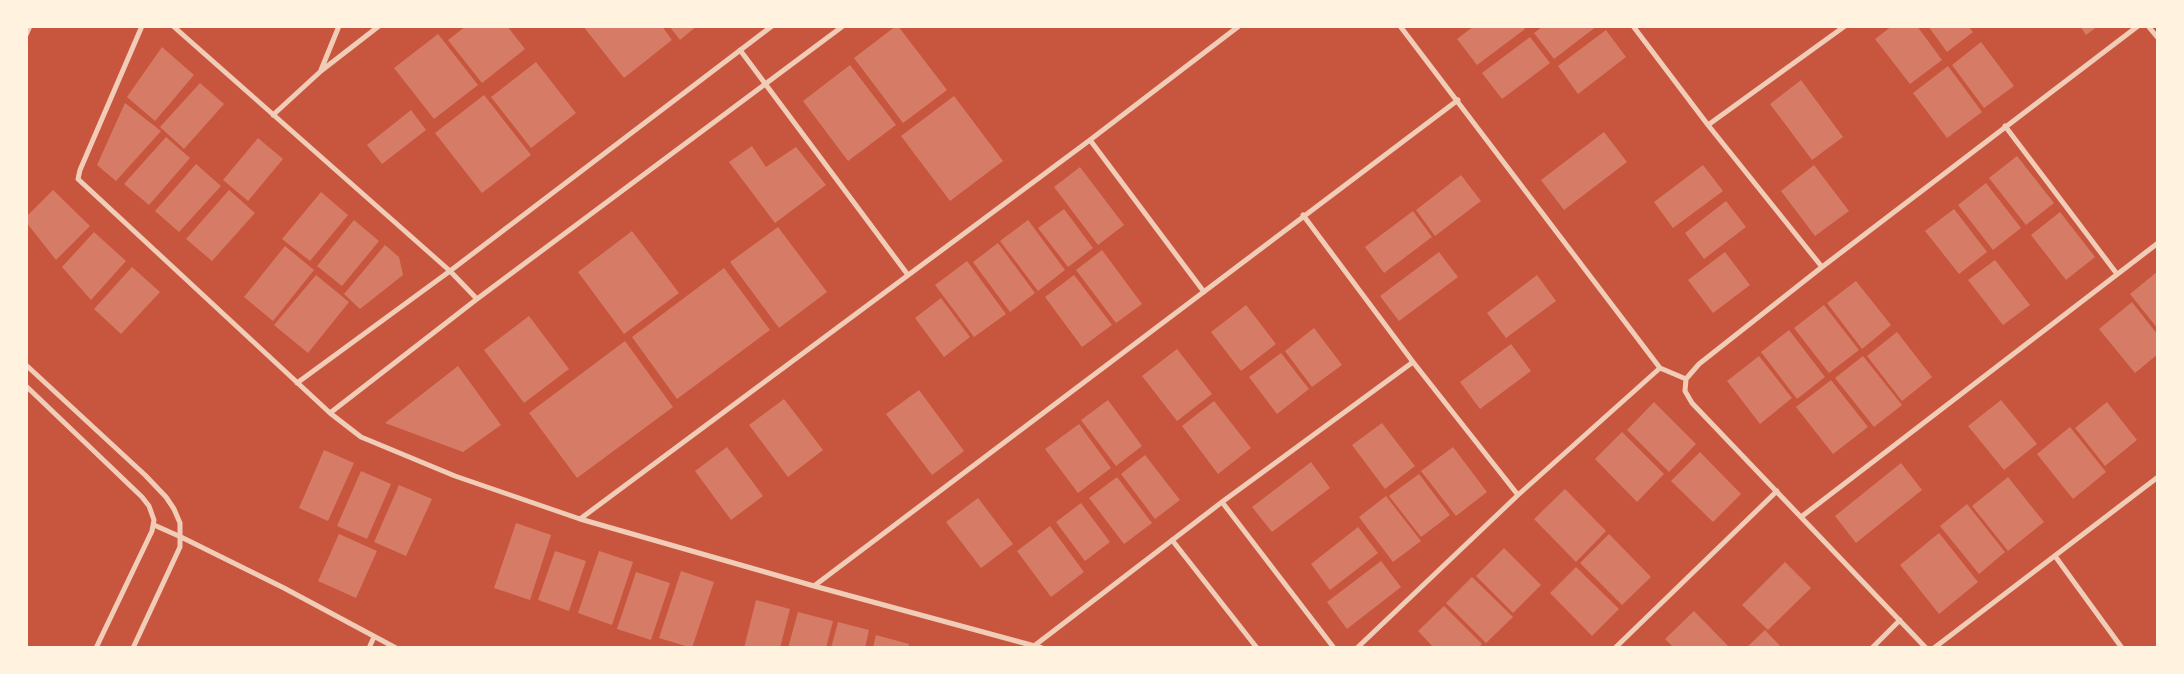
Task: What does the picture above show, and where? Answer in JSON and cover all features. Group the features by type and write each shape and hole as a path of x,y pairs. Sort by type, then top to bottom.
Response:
{"street":[{"path":"26,36 30,26"},
{"path":"142,26 80,170 78,179 330,414 361,437 455,476 580,519 814,586 1042,648"},
{"path":"172,26 450,271 477,299"},
{"path":"321,71 340,26"},
{"path":"273,115 321,71 379,26"},
{"path":"297,383 450,271 772,26"},
{"path":"330,414 477,299 843,26"},
{"path":"580,519 1090,140 1239,26"},
{"path":"1400,26 1660,368 1686,379"},
{"path":"1633,26 1708,125 1822,267"},
{"path":"1708,125 1845,26"},
{"path":"1926,648 1688,398 1685,391 1686,379 1699,364 1822,267 2138,26"},
{"path":"2148,26 2158,38"},
{"path":"740,50 908,275"},
{"path":"814,586 1458,100"},
{"path":"2005,126 2118,274"},
{"path":"1090,140 1204,292"},
{"path":"1304,215 1412,362 1518,495"},
{"path":"1801,517 2158,243"},
{"path":"1034,646 1222,502 1412,362"},
{"path":"26,365 115,445 166,497 180,523 181,537 175,560 133,648"},
{"path":"1357,648 1518,495 1660,368"},
{"path":"26,386 142,498 152,513 154,525 96,648"},
{"path":"1934,648 2158,477"},
{"path":"1615,648 1777,491"},
{"path":"1222,502 1334,648"},
{"path":"154,525 181,537 396,648"},
{"path":"1172,540 1257,648"},
{"path":"2055,556 2122,648"},
{"path":"1872,648 1900,620"},
{"path":"369,648 374,637"}],"building":[{"path":"466,26 507,26 525,49 482,83 448,40"},
{"path":"583,26 662,26 672,40 624,78"},
{"path":"669,26 697,26 680,40"},
{"path":"898,26 947,90 903,123 854,58"},
{"path":"1474,26 1523,26 1525,29 1477,65 1457,39"},
{"path":"1543,26 1597,26 1554,59 1534,33"},
{"path":"1892,26 1917,26 1942,60 1910,84 1875,39"},
{"path":"1928,26 1968,26 1973,32 1947,52"},
{"path":"2080,26 2098,26 2086,35"},
{"path":"1606,30 1626,57 1578,94 1558,66"},
{"path":"438,34 478,85 434,119 394,68"},
{"path":"1530,37 1550,63 1502,99 1482,73"},
{"path":"1981,42 2014,86 1984,108 1952,65"},
{"path":"162,47 194,75 155,121 127,97"},
{"path":"536,62 576,113 531,148 491,97"},
{"path":"850,65 896,125 848,161 803,101"},
{"path":"1948,66 1982,112 1947,138 1913,93"},
{"path":"1801,80 1843,137 1812,160 1770,104"},
{"path":"200,83 224,104 184,149 160,127"},
{"path":"484,95 531,155 482,193 435,133"},
{"path":"954,96 1003,161 950,201 901,136"},
{"path":"125,103 161,131 116,181 97,165"},
{"path":"411,110 426,130 382,164 367,145"},
{"path":"1604,132 1627,162 1564,210 1541,180"},
{"path":"166,137 190,158 149,205 124,184"},
{"path":"258,138 283,159 248,201 223,180"},
{"path":"752,146 766,167 796,147 826,185 775,223 729,162"},
{"path":"2017,156 2054,203 2026,225 1989,178"},
{"path":"196,164 221,186 179,232 155,211"},
{"path":"1703,165 1723,191 1673,228 1654,202"},
{"path":"1814,165 1849,211 1815,236 1781,191"},
{"path":"1080,167 1124,225 1098,245 1054,187"},
{"path":"1461,175 1481,201 1435,236 1416,210"},
{"path":"1986,183 2021,228 1993,250 1958,205"},
{"path":"53,190 90,226 56,260 26,222 26,217"},
{"path":"229,190 255,213 212,261 186,239"},
{"path":"321,192 348,215 310,261 282,239"},
{"path":"1726,201 1746,227 1704,259 1685,233"},
{"path":"1064,209 1093,248 1068,267 1038,228"},
{"path":"1954,209 1987,252 1959,274 1925,231"},
{"path":"1413,211 1432,237 1384,273 1365,247"},
{"path":"2060,212 2095,257 2066,280 2031,235"},
{"path":"354,220 379,241 342,286 317,266"},
{"path":"1028,220 1065,270 1038,291 1000,241"},
{"path":"778,227 827,292 779,328 730,262"},
{"path":"632,231 679,293 624,334 578,272"},
{"path":"94,232 126,261 91,300 62,267"},
{"path":"998,243 1035,293 1010,312 973,262"},
{"path":"385,245 399,257 403,275 360,309 344,294"},
{"path":"285,246 314,270 273,321 244,297"},
{"path":"1102,250 1142,304 1116,323 1076,270"},
{"path":"1439,252 1458,277 1399,321 1380,296"},
{"path":"1725,252 1750,285 1713,313 1688,280"},
{"path":"1995,260 2030,305 2003,325 1968,280"},
{"path":"967,261 1006,314 974,337 935,285"},
{"path":"132,267 160,292 121,334 94,309"},
{"path":"724,268 770,330 677,399 632,337"},
{"path":"2158,271 2158,329 2130,294"},
{"path":"316,275 349,302 308,353 274,325"},
{"path":"1074,275 1112,325 1082,347 1045,297"},
{"path":"1537,275 1556,301 1506,338 1487,313"},
{"path":"1856,281 1891,325 1862,349 1827,303"},
{"path":"941,298 970,337 944,357 915,318"},
{"path":"2132,302 2158,335 2158,354 2135,373 2099,329"},
{"path":"1246,305 1276,344 1241,371 1211,332"},
{"path":"1824,305 1859,350 1829,373 1794,328"},
{"path":"529,316 569,369 524,403 484,350"},
{"path":"1314,328 1342,365 1312,387 1285,351"},
{"path":"1789,330 1825,377 1797,399 1761,352"},
{"path":"1897,332 1932,377 1902,401 1867,356"},
{"path":"625,341 673,407 577,478 529,413"},
{"path":"1511,344 1531,371 1480,409 1460,382"},
{"path":"1177,349 1212,394 1177,421 1142,376"},
{"path":"1281,353 1309,389 1277,414 1249,377"},
{"path":"1759,356 1792,398 1760,424 1727,381"},
{"path":"1863,356 1902,405 1874,427 1835,378"},
{"path":"458,366 501,425 463,452 385,423"},
{"path":"1831,380 1868,427 1833,454 1796,407"},
{"path":"919,390 964,451 932,475 886,414"},
{"path":"784,399 823,450 788,477 749,425"},
{"path":"1108,400 1142,446 1116,466 1081,420"},
{"path":"2001,400 2037,444 2004,470 1968,426"},
{"path":"1214,401 1251,448 1218,474 1182,426"},
{"path":"1654,402 1696,444 1669,472 1627,430"},
{"path":"2107,402 2137,440 2105,466 2075,428"},
{"path":"1382,423 1415,466 1385,489 1352,445"},
{"path":"1079,424 1111,468 1078,493 1045,449"},
{"path":"2070,427 2106,472 2073,499 2037,454"},
{"path":"1622,432 1664,474 1637,502 1595,459"},
{"path":"727,447 763,496 731,520 695,471"},
{"path":"1453,447 1487,492 1456,516 1421,471"},
{"path":"324,450 354,463 328,521 299,508"},
{"path":"1700,452 1741,494 1713,522 1671,481"},
{"path":"1145,455 1180,500 1155,519 1121,474"},
{"path":"1311,462 1330,488 1272,532 1252,507"},
{"path":"1901,463 1922,490 1856,543 1835,516"},
{"path":"361,471 391,484 367,539 337,526"},
{"path":"1419,474 1450,515 1421,537 1389,496"},
{"path":"1117,477 1152,523 1124,544 1089,498"},
{"path":"2008,477 2044,522 2008,551 1972,506"},
{"path":"399,485 432,499 406,556 374,542"},
{"path":"1565,489 1606,531 1576,562 1534,519"},
{"path":"1386,496 1421,541 1393,562 1359,517"},
{"path":"978,498 1013,544 981,568 946,522"},
{"path":"1081,503 1110,542 1085,561 1056,522"},
{"path":"1967,504 2005,552 1979,574 1940,526"},
{"path":"516,523 551,535 530,600 494,588"},
{"path":"1050,526 1084,572 1051,597 1017,551"},
{"path":"1358,527 1378,553 1330,590 1311,564"},
{"path":"1939,533 1978,582 1939,614 1900,565"},
{"path":"339,534 377,551 356,598 318,581"},
{"path":"1609,534 1651,577 1622,605 1580,563"},
{"path":"1504,548 1541,585 1513,613 1476,576"},
{"path":"555,551 586,561 569,611 538,600"},
{"path":"599,551 633,562 612,625 578,613"},
{"path":"1381,561 1401,587 1347,629 1327,602"},
{"path":"1785,562 1811,588 1768,630 1742,605"},
{"path":"1576,567 1619,609 1592,636 1550,593"},
{"path":"681,571 714,582 692,648 659,638"},
{"path":"636,572 670,583 651,640 617,629"},
{"path":"1472,577 1513,617 1486,643 1446,603"},
{"path":"756,600 790,609 780,648 744,648"},
{"path":"1444,606 1482,644 1478,648 1434,648 1418,631"},
{"path":"1694,611 1730,648 1674,648 1665,639"},
{"path":"798,612 833,621 826,648 788,648"},
{"path":"838,622 869,630 865,648 831,648"},
{"path":"1765,630 1782,648 1746,648"},
{"path":"876,635 909,644 908,648 873,648"}]}
